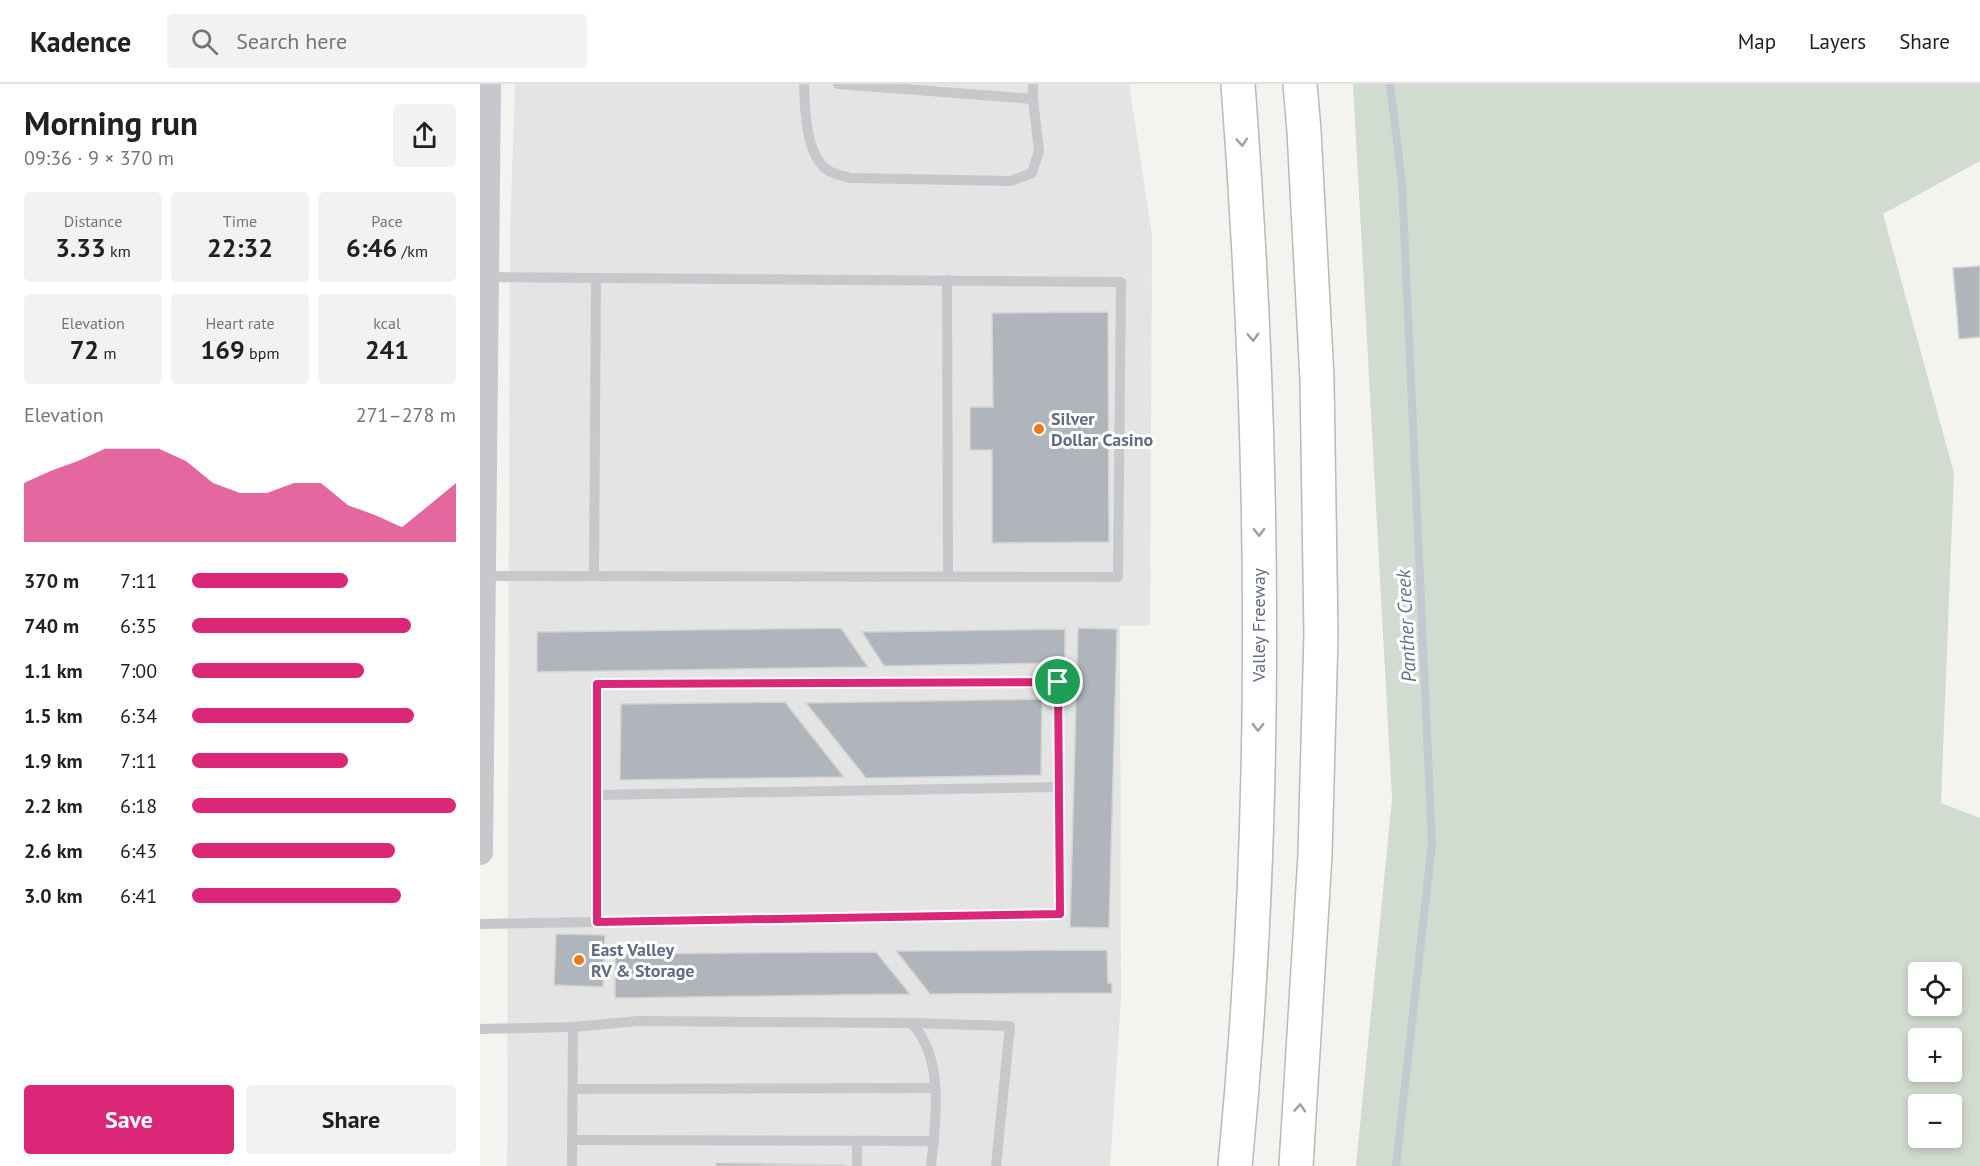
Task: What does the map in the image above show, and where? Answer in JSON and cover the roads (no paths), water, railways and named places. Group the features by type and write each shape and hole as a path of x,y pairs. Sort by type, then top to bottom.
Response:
{"highway":[{"name":"Valley Freeway","path":"1235,1166 1251,947 1260,610 1252,285 1238,84"},
{"path":"1296,1166 1315,855 1321,635 1317,379 1300,84"},
{"path":"1318,1166 1332,956 1342,622 1338,408 1327,175 1319,84"}],"street":[{"path":"480,852 483,304 486,277 488,84"}],"lane":[{"path":"804,84 806,122 816,156 829,171 849,178 1011,181 1032,173 1039,151 1033,84"},
{"path":"838,84 1033,99"},
{"path":"482,576 1118,577 1120,282 486,277"},
{"path":"594,576 596,278"},
{"path":"947,280 948,576"},
{"path":"480,924 597,922 1060,914 1058,682 597,684 597,922"},
{"path":"597,795 1059,787"},
{"path":"480,1029 573,1027 639,1021 1010,1026 996,1166"},
{"path":"911,1023 931,1055 937,1115 931,1166"},
{"path":"572,1166 573,1027"},
{"path":"573,1089 934,1088"},
{"path":"572,1140 934,1141"},
{"path":"857,1141 857,1166"}],"waterway":[{"name":"Panther Creek","path":"1390,84 1402,183 1432,844 1396,1166"}],"place":[{"name":"Silver Dollar Casino","path":"1039,429"},
{"name":"East Valley RV & Storage","path":"579,960"}]}
